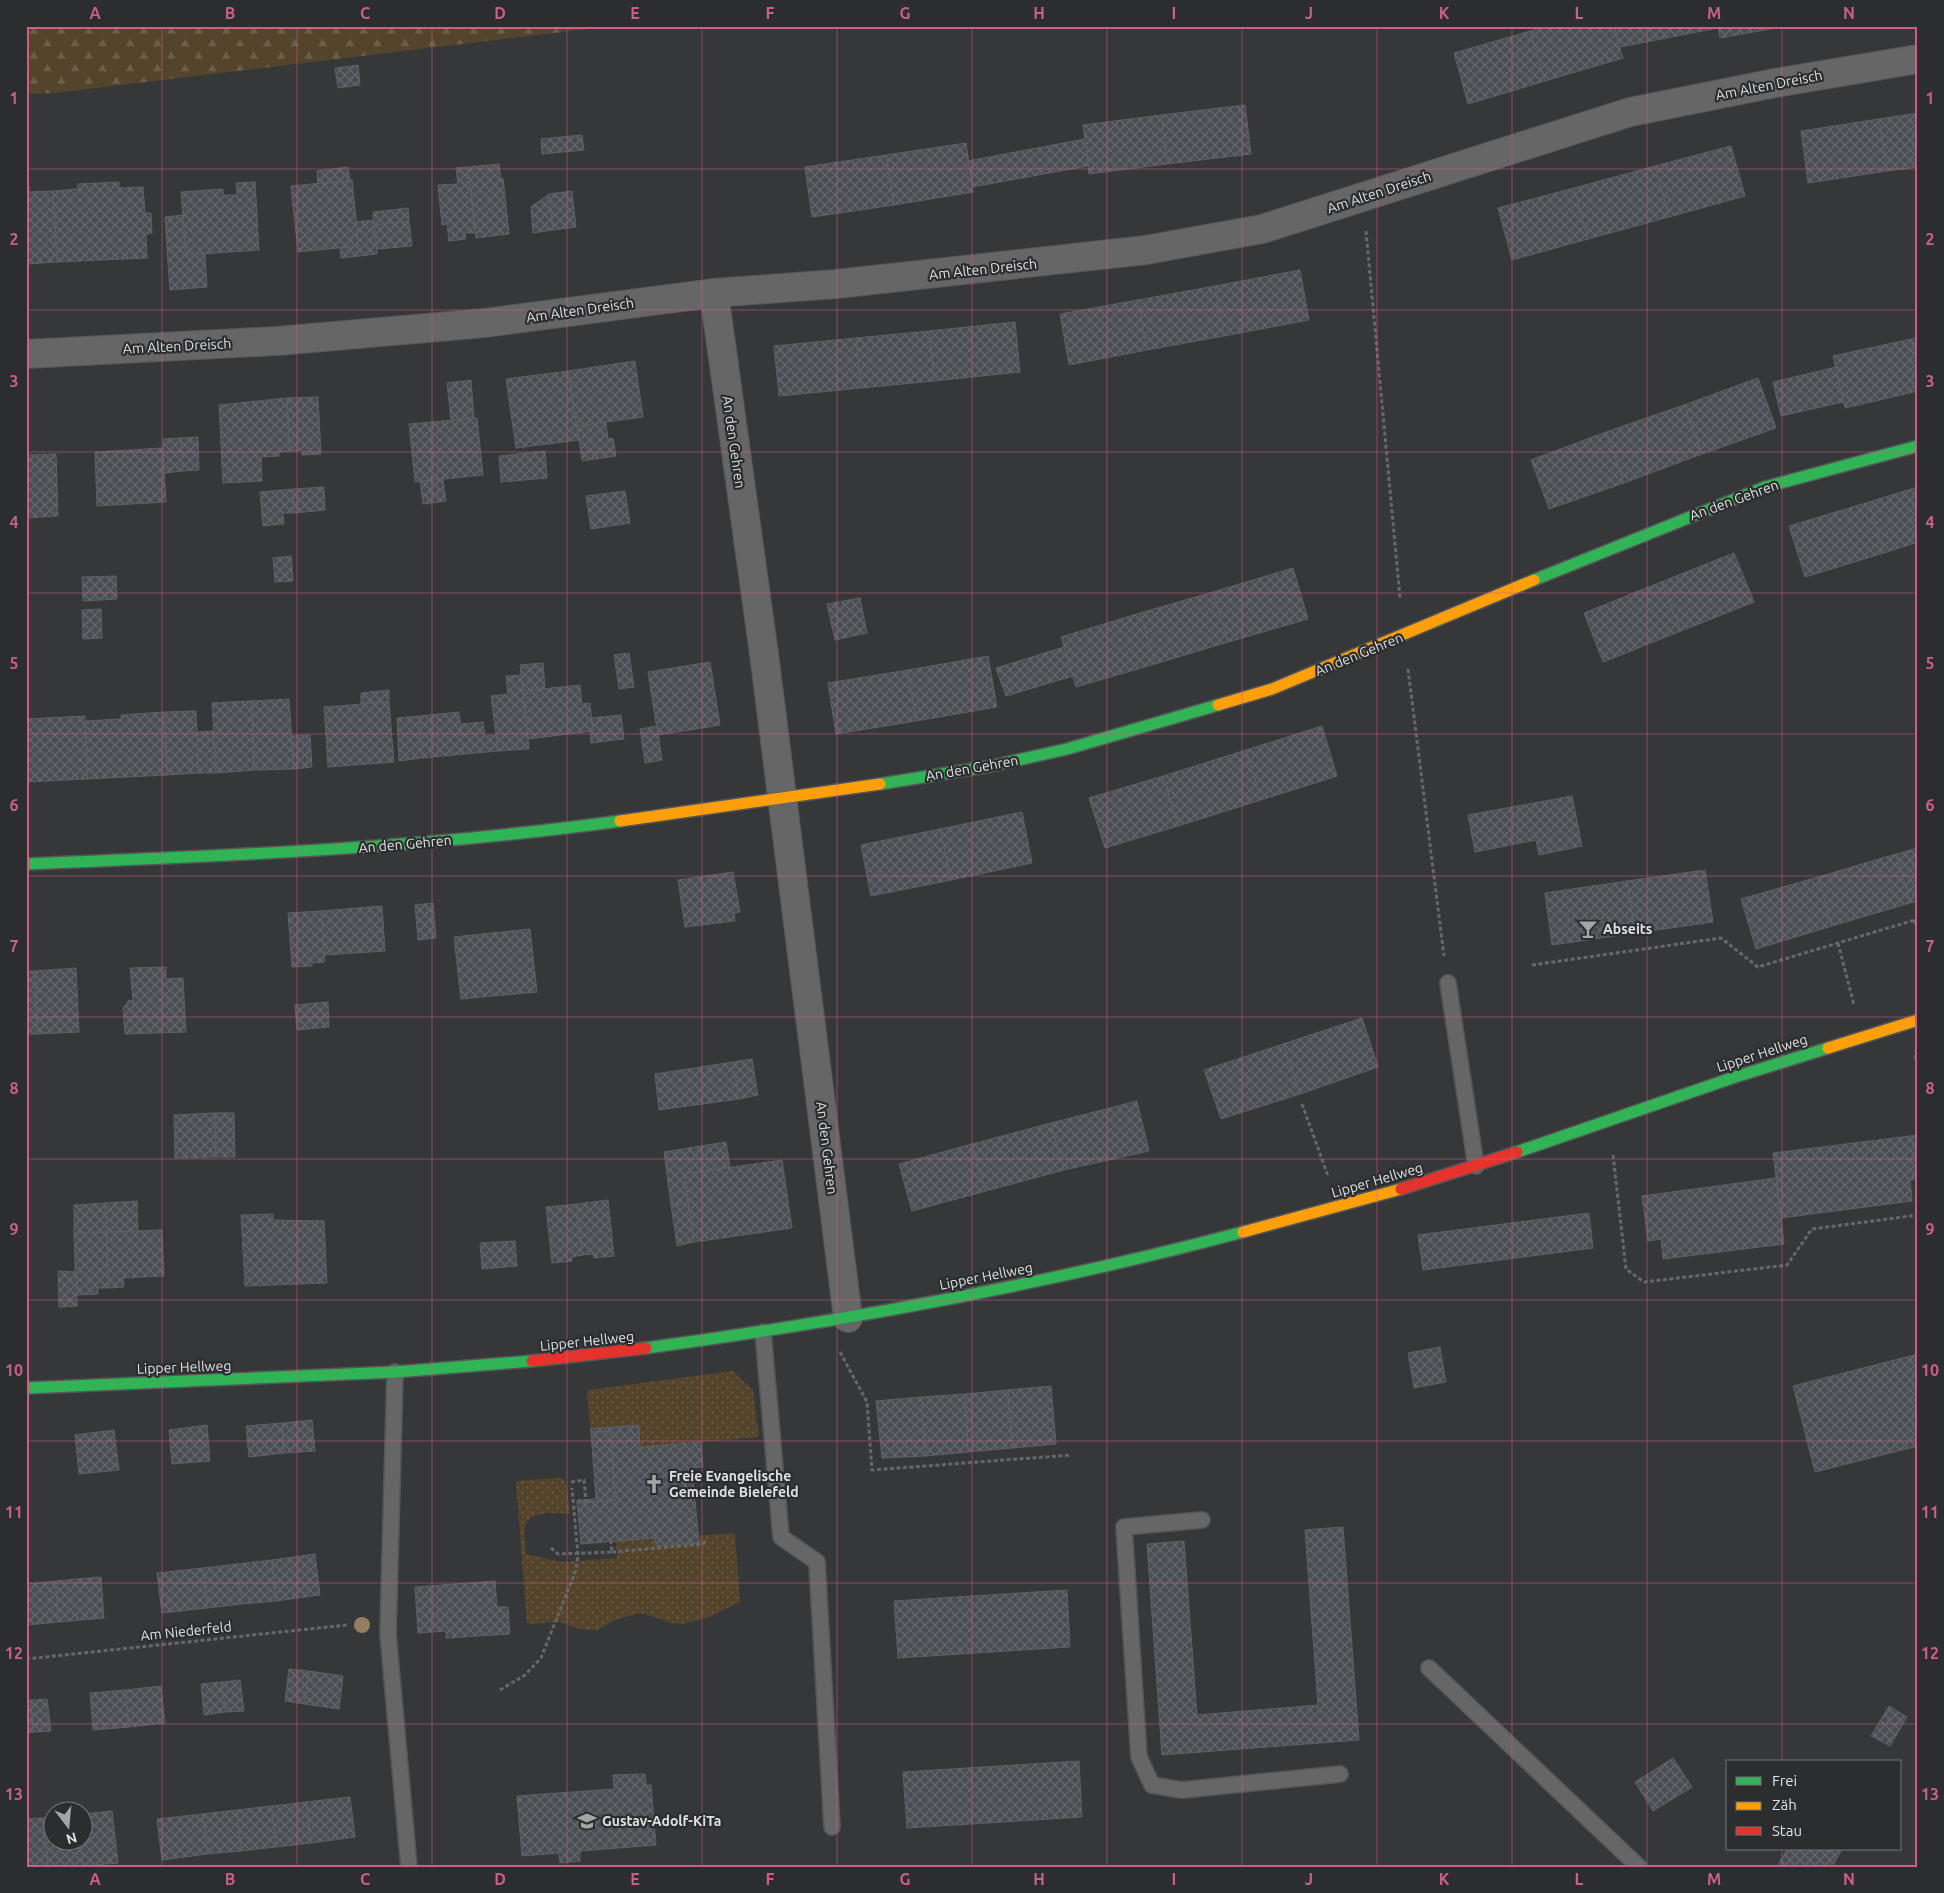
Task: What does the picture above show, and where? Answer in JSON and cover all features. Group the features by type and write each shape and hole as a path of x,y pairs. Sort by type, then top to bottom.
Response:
{"street":[{"name":"Am Alten Dreisch","path":"26,354 277,341 484,323 714,293 836,284 1146,250 1262,228 1363,198 1630,112 1775,83 1918,59"},
{"name":"An den Gehren","path":"714,293 782,799 835,1320"},
{"name":"An den Gehren","path":"26,864 314,852 534,832 782,799 991,766 1068,749 1272,689 1404,636 1639,536 1765,487 1918,446"},
{"name":"Lipper Hellweg","path":"26,1388 395,1372 564,1359 763,1332 1012,1287 1149,1257 1324,1211 1476,1166 1735,1077 1918,1020"}],"lane":[{"path":"1448,984 1476,1166"},
{"path":"763,1332 781,1536 817,1562 832,1827"},
{"path":"395,1372 388,1570 388,1634 409,1867"},
{"path":"1202,1520 1124,1527 1139,1757 1152,1785 1182,1790 1340,1774"},
{"path":"1429,1668 1639,1867"}],"path":[{"path":"1363,198 1404,636 1448,984"},
{"path":"1532,965 1721,938 1758,967 1916,920 1918,933"},
{"path":"1838,943 1853,1000"},
{"path":"1302,1104 1322,1160"},
{"path":"1609,1119 1626,1270 1644,1282 1788,1265 1812,1229 1918,1215"},
{"path":"835,1320 867,1402 872,1470 1071,1454"},
{"path":"571,1482 584,1480 586,1502"},
{"path":"500,1690 525,1674 541,1658 576,1570 578,1555 572,1488"},
{"path":"551,1548 558,1554 578,1555 703,1544 707,1540"},
{"path":"611,1542 612,1552"},
{"name":"Am Niederfeld","path":"26,1659 347,1626"}],"green space":[{"path":"26,26 613,26 55,93 26,94"},
{"path":"733,1371 753,1390 759,1437 640,1447 639,1425 590,1429 587,1390"},
{"path":"562,1478 566,1482 570,1514 545,1514 532,1517 524,1529 526,1554 561,1562 617,1558 616,1541 735,1533 740,1602 709,1617 684,1624 673,1623 641,1613 617,1619 597,1630 584,1630 560,1622 527,1624 516,1481"}],"building":[{"path":"1548,26 1613,26 1623,58 1545,81 1530,31"},
{"path":"1614,26 1718,26 1718,28 1620,47"},
{"path":"1718,26 1787,26 1720,38"},
{"path":"1530,31 1545,81 1468,104 1454,53"},
{"path":"358,65 360,85 338,88 335,68"},
{"path":"1245,105 1251,154 1167,164 1161,115"},
{"path":"1918,113 1918,167 1887,171 1879,119"},
{"path":"1161,115 1167,164 1089,174 1083,125"},
{"path":"1879,119 1887,171 1808,183 1801,131"},
{"path":"582,135 584,150 542,154 541,139"},
{"path":"1085,139 1088,166 972,187 968,161"},
{"path":"966,143 973,192 894,205 886,155"},
{"path":"1731,146 1745,196 1669,217 1655,166"},
{"path":"886,155 894,205 812,217 805,167"},
{"path":"499,164 501,179 503,178 509,234 476,238 468,167"},
{"path":"1655,166 1669,217 1588,239 1574,188"},
{"path":"348,167 350,180 318,184 317,171"},
{"path":"468,167 475,233 465,233 466,239 449,241 447,224 442,225 438,185 458,184 456,168"},
{"path":"352,180 359,246 298,252 291,186"},
{"path":"119,182 119,188 143,187 145,213 151,213 152,233 146,234 147,258 57,262 53,191 78,189 78,184"},
{"path":"255,182 259,250 186,255 181,192 223,189 223,195 237,195 236,183"},
{"path":"26,186 29,186 29,192 53,191 57,262 26,264"},
{"path":"1574,188 1588,239 1512,260 1498,208"},
{"path":"572,191 576,227 553,230 549,194"},
{"path":"549,194 553,230 533,233 531,207"},
{"path":"408,208 409,221 374,225 373,212"},
{"path":"183,215 185,246 167,248 165,217"},
{"path":"374,220 377,254 341,258 340,248 359,246 356,222"},
{"path":"409,221 412,246 377,249 374,225"},
{"path":"185,246 186,255 205,254 207,287 170,290 167,248"},
{"path":"1300,270 1309,320 1224,336 1215,286"},
{"path":"1215,286 1224,336 1147,350 1138,300"},
{"path":"1138,300 1147,350 1069,365 1060,314"},
{"path":"1015,322 1020,372 934,381 929,331"},
{"path":"929,331 934,381 861,388 856,338"},
{"path":"1918,337 1918,368 1911,339"},
{"path":"856,338 861,388 779,396 774,346"},
{"path":"1911,339 1918,368 1918,391 1845,408 1833,356"},
{"path":"635,361 643,417 577,426 568,371"},
{"path":"1836,367 1843,402 1781,416 1773,382"},
{"path":"568,371 579,440 516,448 506,379"},
{"path":"1758,378 1776,428 1702,454 1684,405"},
{"path":"471,380 474,418 451,420 447,383"},
{"path":"318,397 321,454 302,455 302,450 290,451 287,398"},
{"path":"287,398 290,451 279,452 279,456 261,457 262,481 223,483 219,405"},
{"path":"1684,405 1702,454 1624,483 1606,432"},
{"path":"477,418 483,475 415,482 409,424"},
{"path":"606,422 608,439 613,438 616,456 582,461 577,426"},
{"path":"1606,432 1624,483 1549,509 1531,460"},
{"path":"198,437 199,470 182,471 181,438"},
{"path":"181,438 182,471 164,473 163,439"},
{"path":"163,448 166,502 97,506 95,452"},
{"path":"545,451 547,478 501,482 499,456"},
{"path":"56,454 58,516 26,518 26,455"},
{"path":"443,479 446,501 423,504 420,481"},
{"path":"324,487 325,510 294,513 293,489"},
{"path":"1918,487 1918,542 1884,553 1869,502"},
{"path":"293,489 294,513 283,513 284,524 263,526 260,492"},
{"path":"625,491 630,523 591,529 586,496"},
{"path":"1869,502 1884,553 1805,577 1789,526"},
{"path":"1734,553 1754,602 1681,631 1661,582"},
{"path":"291,556 293,581 275,582 273,558"},
{"path":"1293,568 1308,619 1228,642 1213,592"},
{"path":"116,576 117,599 83,601 82,577"},
{"path":"1661,582 1681,631 1603,662 1584,613"},
{"path":"1213,592 1228,642 1155,664 1140,613"},
{"path":"860,598 867,633 835,640 827,604"},
{"path":"101,609 102,638 83,639 82,610"},
{"path":"1140,613 1155,664 1076,687 1061,637"},
{"path":"1064,647 1073,676 1006,696 996,668"},
{"path":"629,653 634,687 619,689 614,655"},
{"path":"988,656 997,707 916,721 908,670"},
{"path":"710,662 720,725 658,735 648,672"},
{"path":"543,663 545,689 523,691 520,665"},
{"path":"908,670 916,721 836,734 828,683"},
{"path":"521,675 529,749 498,751 491,696 508,694 506,676"},
{"path":"580,685 582,704 590,703 593,731 528,739 523,691"},
{"path":"389,690 389,702 361,704 361,693"},
{"path":"289,699 294,769 255,770 251,701"},
{"path":"251,701 255,770 216,773 212,703"},
{"path":"389,702 394,762 328,767 324,707"},
{"path":"196,711 199,773 167,775 164,712"},
{"path":"164,712 167,775 87,779 85,721 121,719 121,715"},
{"path":"459,712 464,754 422,758 419,716"},
{"path":"621,715 624,739 591,743 590,732 593,731 591,718"},
{"path":"85,716 87,779 26,782 26,719"},
{"path":"419,716 422,758 399,761 397,718"},
{"path":"483,722 485,736 496,735 498,751 464,754 460,724"},
{"path":"657,726 662,760 645,763 640,729"},
{"path":"1322,726 1337,776 1261,800 1246,750"},
{"path":"214,731 216,773 199,773 197,732"},
{"path":"310,735 312,767 294,769 291,736"},
{"path":"1246,750 1261,800 1178,826 1163,776"},
{"path":"1163,776 1178,826 1105,848 1089,798"},
{"path":"1572,796 1582,846 1539,855 1536,840 1475,852 1468,815"},
{"path":"1022,812 1032,863 951,880 940,829"},
{"path":"940,829 951,880 871,896 861,845"},
{"path":"1918,848 1918,901 1910,903 1896,854"},
{"path":"1896,854 1910,903 1832,926 1818,877"},
{"path":"1705,870 1713,922 1635,933 1627,881"},
{"path":"733,872 740,912 734,913 735,921 685,927 678,880"},
{"path":"1818,877 1832,926 1756,949 1741,899"},
{"path":"1627,881 1635,933 1552,945 1545,893"},
{"path":"433,903 436,938 418,940 415,905"},
{"path":"382,906 385,951 324,955 321,911"},
{"path":"321,911 325,962 312,963 312,966 292,967 288,913"},
{"path":"530,929 537,992 461,999 454,937"},
{"path":"166,967 166,979 183,978 186,1032 125,1034 123,1008 129,1000 133,1001 130,968"},
{"path":"76,968 79,1032 37,1034 35,971"},
{"path":"26,971 35,971 37,1034 26,1034"},
{"path":"328,1002 329,1027 297,1030 295,1005"},
{"path":"1362,1018 1378,1067 1300,1094 1283,1044"},
{"path":"1283,1044 1300,1094 1221,1119 1204,1070"},
{"path":"752,1059 758,1095 739,1099 733,1062"},
{"path":"733,1062 739,1099 659,1110 655,1074"},
{"path":"1137,1101 1149,1151 1064,1170 1051,1123"},
{"path":"215,1113 216,1157 175,1158 174,1115"},
{"path":"215,1113 234,1113 235,1157 216,1157"},
{"path":"1051,1123 1064,1170 986,1191 972,1144"},
{"path":"1918,1135 1918,1179 1910,1180 1912,1201 1781,1218 1773,1153"},
{"path":"726,1142 730,1167 684,1174 688,1203 671,1205 664,1152"},
{"path":"972,1144 986,1191 912,1211 899,1164"},
{"path":"782,1160 792,1228 694,1242 684,1174"},
{"path":"1776,1178 1784,1244 1663,1259 1661,1239 1648,1241 1642,1196"},
{"path":"608,1200 614,1256 594,1258 593,1254 582,1255 577,1204"},
{"path":"137,1201 138,1231 106,1232 105,1203"},
{"path":"105,1203 106,1232 74,1233 74,1205"},
{"path":"688,1203 694,1242 677,1246 671,1205"},
{"path":"577,1204 582,1255 572,1257 572,1261 552,1263 546,1207"},
{"path":"1589,1213 1593,1248 1423,1270 1418,1235"},
{"path":"273,1214 273,1220 324,1221 327,1283 245,1286 241,1215"},
{"path":"162,1230 164,1276 123,1278 124,1287 109,1288 106,1232"},
{"path":"106,1232 109,1288 98,1288 98,1294 76,1295 74,1233"},
{"path":"515,1241 517,1266 482,1269 480,1243"},
{"path":"58,1271 76,1272 77,1306 59,1307"},
{"path":"1440,1347 1446,1382 1414,1388 1408,1353"},
{"path":"1918,1354 1918,1446 1815,1472 1793,1386"},
{"path":"1051,1386 1056,1444 1012,1448 1008,1390"},
{"path":"1008,1390 1012,1448 968,1452 965,1394"},
{"path":"965,1394 968,1452 925,1456 921,1397"},
{"path":"921,1397 925,1456 882,1458 876,1401"},
{"path":"312,1420 315,1451 284,1453 282,1423"},
{"path":"282,1423 284,1453 249,1457 246,1426"},
{"path":"207,1425 210,1461 172,1464 169,1430"},
{"name":"Freie Evangelische Gemeinde Bielefeld","path":"639,1425 640,1447 701,1442 703,1467 692,1468 699,1543 656,1546 655,1538 581,1544 577,1503 616,1500 610,1431 591,1432 590,1429"},
{"path":"114,1430 119,1470 79,1474 75,1435"},
{"path":"610,1431 616,1500 577,1503 577,1500 596,1499 591,1432"},
{"path":"1343,1527 1359,1740 1162,1755 1147,1544 1184,1541 1197,1715 1318,1705 1305,1530"},
{"path":"315,1554 320,1595 276,1601 272,1560"},
{"path":"272,1560 276,1601 242,1604 237,1564"},
{"path":"237,1564 242,1604 207,1608 203,1568"},
{"path":"203,1568 207,1608 162,1613 157,1573"},
{"path":"101,1577 104,1618 59,1622 55,1581"},
{"path":"55,1581 59,1622 26,1625 26,1584"},
{"path":"495,1581 497,1607 508,1607 510,1634 446,1638 446,1631 418,1633 415,1587"},
{"path":"1067,1590 1070,1647 898,1658 894,1601"},
{"path":"289,1669 309,1671 304,1704 285,1701"},
{"path":"309,1671 343,1676 339,1709 304,1704"},
{"path":"240,1680 244,1711 226,1712 221,1682"},
{"path":"221,1682 226,1712 204,1715 201,1684"},
{"path":"161,1686 165,1723 129,1727 125,1690"},
{"path":"125,1690 129,1727 93,1730 90,1693"},
{"path":"47,1699 51,1731 34,1732 30,1700"},
{"path":"30,1700 34,1732 26,1733 26,1701"},
{"path":"1889,1706 1907,1717 1890,1746 1871,1736"},
{"path":"1673,1758 1692,1787 1653,1811 1635,1782"},
{"path":"1079,1761 1082,1817 907,1828 903,1772"},
{"name":"Gustav-Adolf-KiTa","path":"645,1774 646,1785 651,1785 656,1845 580,1851 580,1861 560,1863 559,1853 522,1856 517,1796 614,1789 613,1775"},
{"path":"350,1797 355,1837 311,1843 306,1802"},
{"path":"306,1802 311,1843 276,1847 271,1806"},
{"path":"271,1806 276,1847 241,1851 237,1810"},
{"path":"237,1810 241,1851 207,1854 203,1814"},
{"path":"112,1811 118,1863 83,1866 81,1850 92,1850 92,1813"},
{"path":"203,1814 207,1854 162,1860 157,1819"},
{"path":"42,1818 42,1850 46,1850 48,1867 26,1867 26,1819"},
{"path":"46,1850 81,1850 83,1866 48,1867"},
{"path":"1786,1850 1841,1850 1832,1867 1777,1867"}],"traffic: fast":[{"path":"1534,580 1765,487 1918,446"},
{"path":"880,784 991,766 1067,749 1218,705"},
{"path":"26,864 324,850 472,838 620,821"},
{"path":"1517,1152 1735,1077 1828,1048"},
{"path":"646,1348 797,1326 946,1299 1095,1268 1243,1232"},
{"path":"26,1388 395,1372 532,1361"}],"traffic: slow":[{"path":"1218,705 1272,689 1534,580"},
{"path":"620,821 880,784"},
{"path":"1828,1048 1918,1020"},
{"path":"1243,1232 1401,1189"}],"traffic: jam":[{"path":"1401,1189 1517,1152"},
{"path":"532,1361 646,1348"}],"place":[{"name":"Abseits","path":"1588,929"},
{"name":"Freie Evangelische Gemeinde Bielefeld","path":"654,1484"},
{"name":"Gustav-Adolf-KiTa","path":"587,1821"}]}
